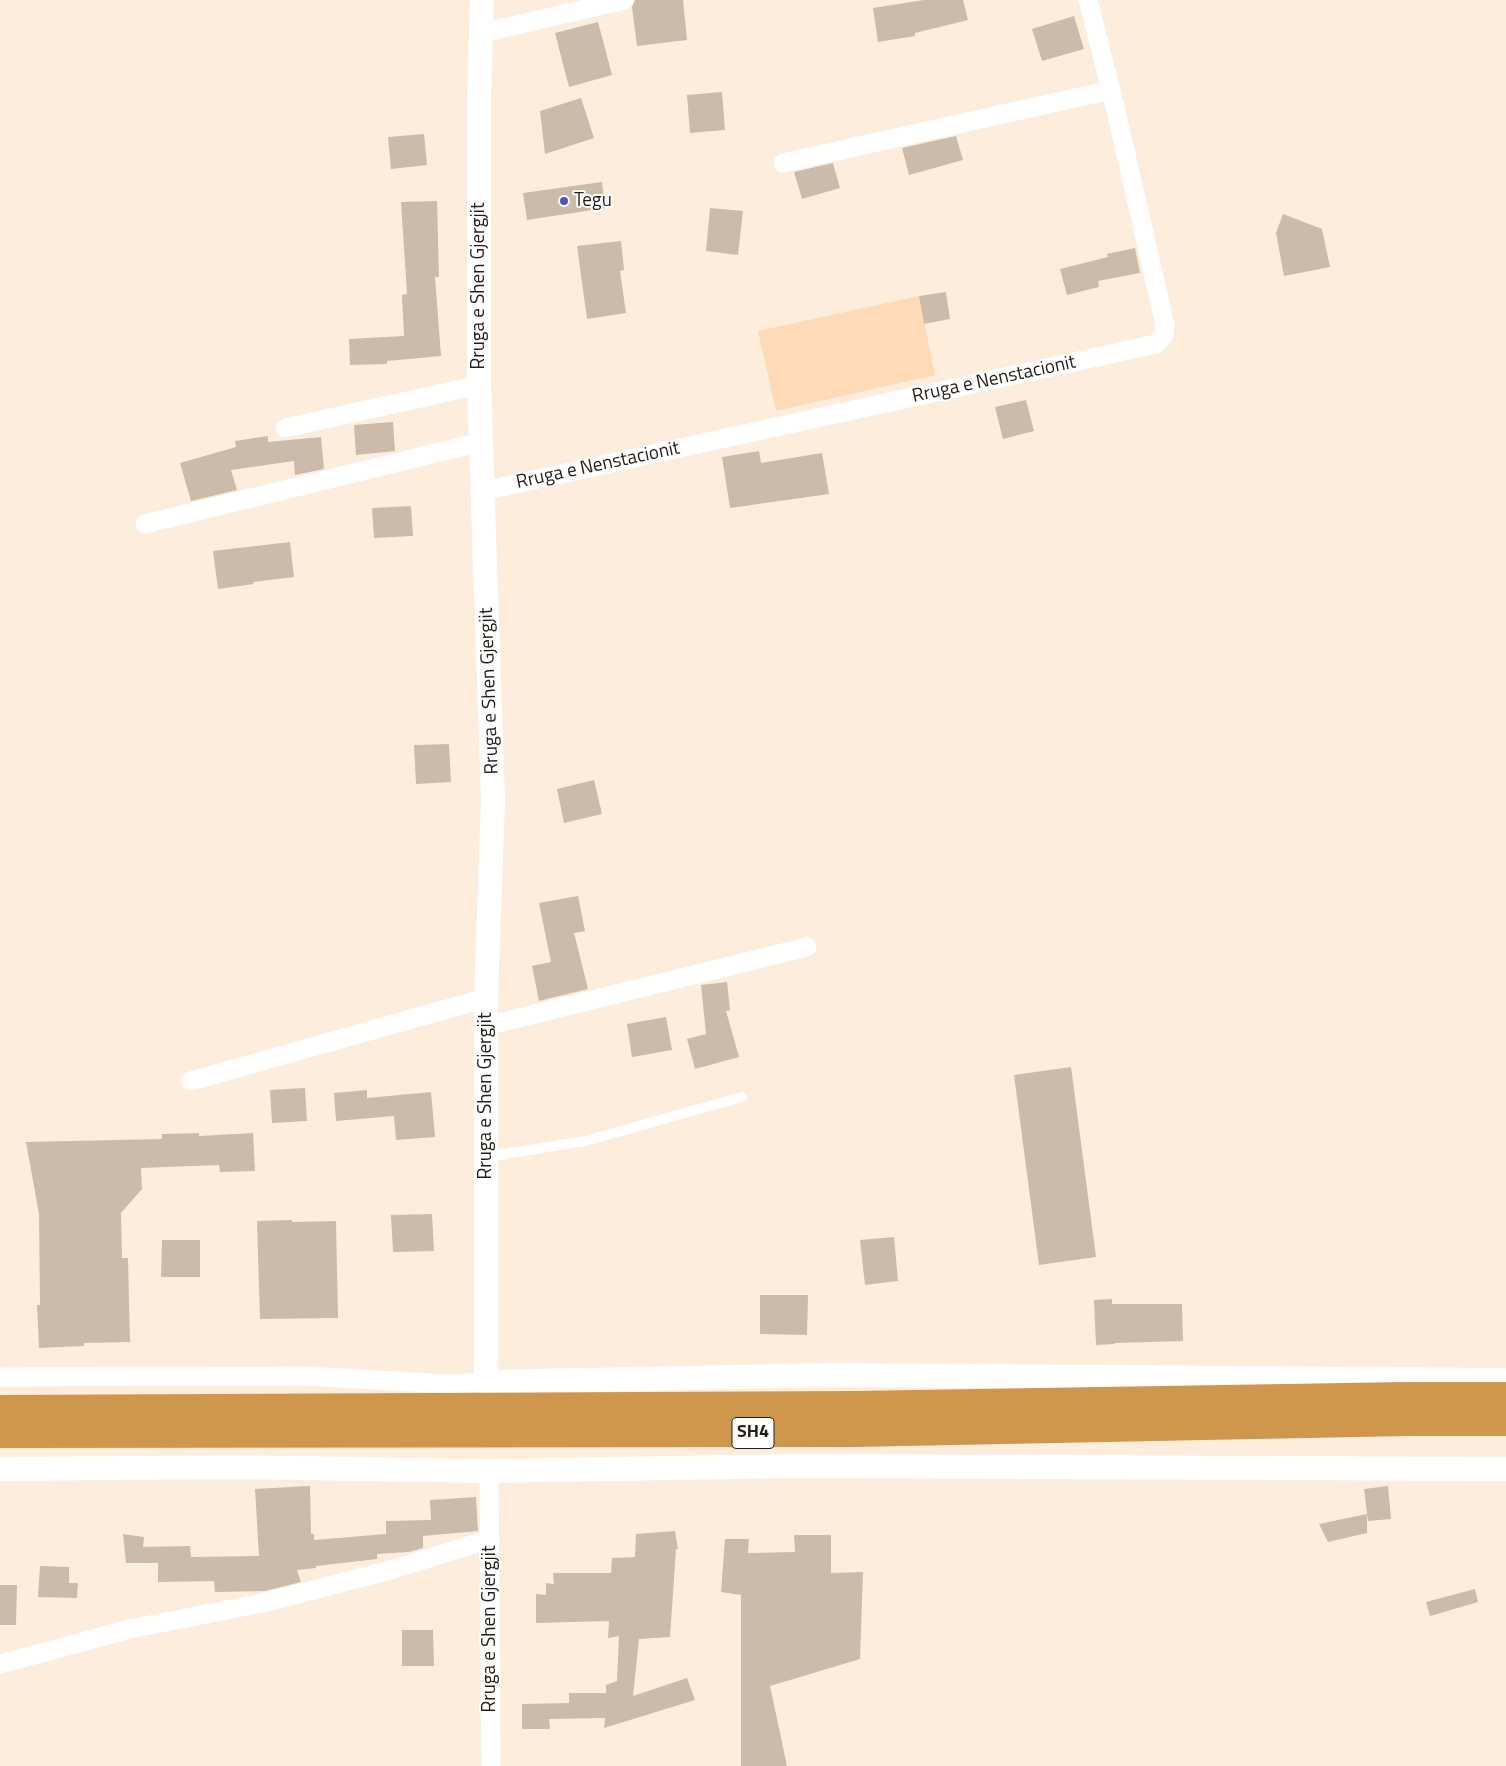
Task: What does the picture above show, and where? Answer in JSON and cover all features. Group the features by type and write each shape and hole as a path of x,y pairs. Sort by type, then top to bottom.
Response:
{"highway":[{"name":"SH4","path":"0,1409 846,1406 1396,1396 1506,1396"},
{"name":"SH4","path":"0,1434 854,1433 1406,1422 1506,1422"}],"street":[{"name":"Rruga e Shen Gjergjit","path":"482,0 479,95 479,385 493,800 486,998 486,1382"},
{"path":"482,33 624,0"},
{"name":"Rruga e Nenstacionit","path":"483,491 1156,344 1164,335 1165,325 1111,90 1088,0"},
{"path":"783,163 1111,90"},
{"path":"285,428 479,385"},
{"path":"145,524 481,442"},
{"path":"486,1026 807,947"},
{"path":"191,1081 486,998"},
{"path":"0,1377 306,1376 448,1384 836,1375 1506,1380"},
{"path":"0,1469 234,1467 490,1481 796,1466 1506,1469"},
{"name":"Rruga e Shen Gjergjit","path":"490,1481 491,1766"},
{"path":"0,1664 130,1629 267,1602 394,1569 490,1539"}],"lane":[{"path":"486,1157 585,1141 742,1098"}],"shaded area":[{"path":"919,296 935,375 776,411 758,331"}],"building":[{"path":"635,0 683,0 687,40 637,46 632,7"},
{"path":"924,0 963,0 968,20 915,33 915,36 878,42 873,8"},
{"path":"1074,16 1084,49 1042,61 1032,29"},
{"path":"598,22 612,75 569,87 555,33"},
{"path":"722,92 725,130 690,133 687,95"},
{"path":"581,98 594,138 545,154 540,111"},
{"path":"424,134 427,165 391,169 388,137"},
{"path":"956,136 963,160 909,175 902,148"},
{"path":"833,163 840,188 802,199 794,172"},
{"name":"Tegu","path":"602,182 605,208 527,220 523,193"},
{"path":"437,201 439,277 435,277 441,356 387,361 387,364 350,365 349,339 404,336 402,295 407,294 401,202"},
{"path":"710,208 743,211 738,255 706,251"},
{"path":"1283,214 1322,229 1330,267 1284,276 1276,233"},
{"path":"621,241 624,270 620,271 626,313 587,319 577,246"},
{"path":"1135,248 1140,273 1098,281 1099,287 1067,295 1060,269 1108,257 1107,254"},
{"path":"946,292 950,319 924,324 919,296"},
{"path":"1026,400 1034,431 1003,439 995,407"},
{"path":"393,422 395,451 356,455 354,425"},
{"path":"268,436 268,442 321,437 324,469 295,475 294,461 231,470 237,490 191,501 180,463 236,447 235,441"},
{"path":"759,451 761,463 822,453 829,494 730,508 722,457"},
{"path":"411,506 413,536 374,538 372,508"},
{"path":"290,542 294,577 218,589 213,551"},
{"path":"449,744 451,782 416,784 414,745"},
{"path":"594,780 602,814 564,823 557,789"},
{"path":"578,896 585,931 574,933 588,989 539,1001 532,966 551,962 539,903"},
{"path":"727,982 730,1010 726,1011 739,1057 695,1069 687,1039 706,1034 701,985"},
{"path":"666,1017 672,1050 632,1057 627,1024"},
{"path":"1071,1067 1096,1257 1039,1265 1014,1075"},
{"path":"305,1088 307,1121 272,1123 270,1090"},
{"path":"367,1090 367,1098 431,1092 435,1137 396,1140 394,1116 336,1121 334,1093"},
{"path":"199,1133 199,1136 253,1133 255,1171 220,1172 219,1165 141,1168 142,1189 121,1213 122,1258 128,1258 130,1342 84,1343 84,1346 39,1348 37,1305 40,1305 39,1214 26,1142 162,1139 162,1134"},
{"path":"432,1214 434,1251 393,1252 391,1215"},
{"path":"292,1220 292,1222 336,1221 338,1318 260,1319 257,1221"},
{"path":"894,1237 898,1281 865,1285 860,1240"},
{"path":"162,1240 200,1240 200,1277 161,1277"},
{"path":"760,1295 808,1295 807,1335 760,1334"},
{"path":"1112,1299 1112,1304 1182,1304 1183,1341 1096,1345 1094,1300"},
{"path":"310,1486 311,1534 314,1534 314,1540 386,1534 386,1521 431,1520 430,1500 476,1497 478,1531 423,1536 423,1548 409,1552 377,1554 377,1559 297,1570 301,1582 265,1591 215,1592 214,1581 158,1582 158,1563 126,1563 123,1534 144,1537 143,1547 190,1546 191,1557 259,1556 255,1489"},
{"path":"1388,1486 1391,1519 1368,1521 1364,1489"},
{"path":"1367,1514 1367,1533 1328,1542 1319,1524"},
{"path":"675,1531 678,1549 676,1549 670,1637 639,1639 633,1696 687,1678 695,1700 604,1728 605,1718 549,1719 550,1729 522,1729 522,1704 569,1703 569,1693 606,1693 606,1685 617,1681 619,1636 608,1638 609,1621 536,1623 536,1594 546,1595 546,1583 554,1584 553,1573 611,1573 612,1558 635,1557 636,1534"},
{"path":"794,1535 831,1535 831,1573 863,1572 860,1659 770,1686 787,1766 741,1766 741,1595 721,1592 725,1539 749,1539 748,1553 795,1552"},
{"path":"40,1566 69,1567 69,1583 78,1583 77,1598 38,1597"},
{"path":"0,1585 17,1585 16,1625 0,1625"},
{"path":"1475,1589 1478,1602 1430,1616 1426,1602"},
{"path":"402,1630 433,1630 434,1666 402,1666"}],"place":[{"name":"Tegu","path":"564,201"}]}
